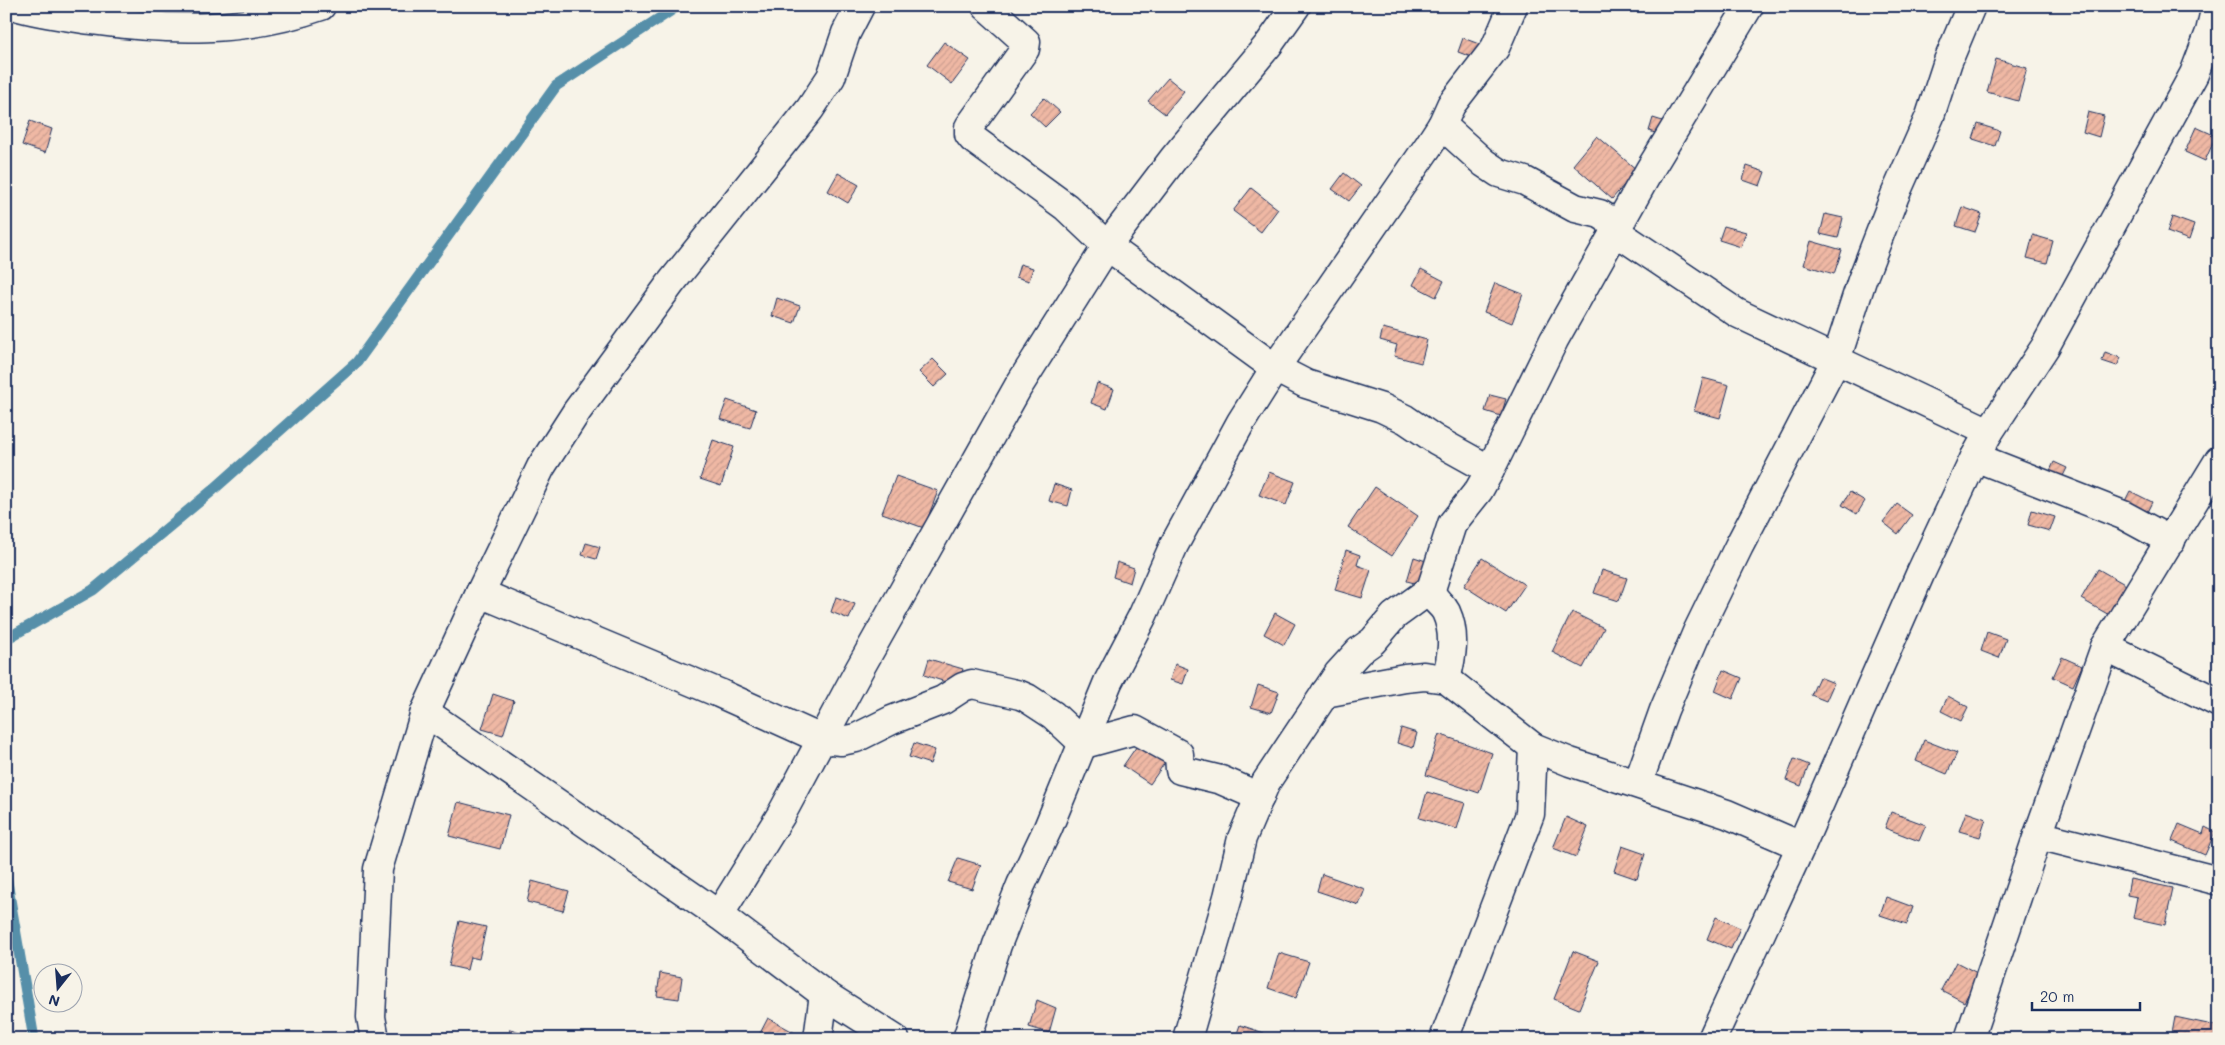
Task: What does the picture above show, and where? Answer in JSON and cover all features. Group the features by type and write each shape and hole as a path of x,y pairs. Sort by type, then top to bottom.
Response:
{"street":[{"path":"29,8 130,25 201,29 250,25 321,6"},
{"path":"375,1039 371,1018 378,869 425,712 480,593 541,467 577,410 671,283 810,109 831,77 846,33 860,6"},
{"path":"986,6 1026,42 1025,49 969,127 969,134 1066,207 1107,246 1275,368 1306,384 1382,408 1490,470"},
{"path":"719,915 781,815 821,739 1018,387 1107,246 1174,158 1269,44 1296,6"},
{"path":"967,1039 1000,937 1084,744 1108,682 1142,618 1174,545 1241,422 1275,368 1442,124 1450,105 1495,48 1513,6"},
{"path":"1446,679 1452,655 1451,633 1445,611 1433,597 1432,589 1452,524 1479,490 1554,340 1717,56 1749,6"},
{"path":"1638,783 1664,710 1697,632 1739,546 1836,360 1862,280 1895,194 1930,116 1948,61 1971,6"},
{"path":"1712,1039 1801,846 1921,572 1976,457 1989,432 2045,348 2194,74 2210,32 2216,6"},
{"path":"1442,124 1484,163 1499,172 1526,181 1576,208 1600,214 1608,220 1615,231 1737,313 1989,432"},
{"path":"1976,457 2123,515 2171,541"},
{"path":"1969,1039 2038,835 2105,647 2219,460"},
{"path":"1186,1039 1228,897 1242,838 1266,782 1338,674 1359,651 1373,641 1394,616 1432,589"},
{"path":"480,593 718,693 821,739 841,742 856,738 892,720 943,700 972,684 1028,698 1053,715 1084,744"},
{"path":"2105,647 2219,703"},
{"path":"1325,693 1405,678 1424,676 1446,679 1532,747 1570,762 1727,814 1801,846"},
{"path":"425,712 719,915 824,994 895,1039"},
{"path":"1084,744 1134,730 1179,754 1180,770 1221,780 1260,797"},
{"path":"1444,1039 1530,814 1532,747"},
{"path":"2038,835 2219,881"},
{"path":"818,1039 824,994"}],"building":[{"path":"1463,38 1487,47 1482,61 1458,52"},
{"path":"944,42 970,60 952,84 927,65"},
{"path":"1996,59 2027,68 2018,101 1987,92"},
{"path":"1168,78 1184,91 1165,114 1148,101"},
{"path":"1044,98 1060,112 1045,127 1030,113"},
{"path":"2088,112 2104,116 2099,137 2083,132"},
{"path":"1653,118 1672,124 1667,137 1649,131"},
{"path":"30,121 52,129 45,153 22,145"},
{"path":"1978,124 2000,131 1995,146 1973,139"},
{"path":"2196,127 2216,136 2205,161 2185,152"},
{"path":"1597,136 1637,170 1612,199 1573,165"},
{"path":"1747,166 1765,172 1760,186 1743,180"},
{"path":"838,173 859,185 848,203 828,191"},
{"path":"1344,173 1361,186 1349,201 1332,189"},
{"path":"1251,188 1278,209 1261,232 1233,211"},
{"path":"1962,207 1982,214 1975,232 1956,226"},
{"path":"1825,214 1843,218 1838,238 1820,234"},
{"path":"2172,217 2194,225 2189,240 2167,232"},
{"path":"1724,226 1746,232 1741,247 1719,240"},
{"path":"2033,235 2053,241 2047,263 2027,258"},
{"path":"1811,241 1842,250 1834,274 1804,265"},
{"path":"1020,264 1033,268 1029,281 1016,277"},
{"path":"1421,269 1444,281 1436,297 1413,285"},
{"path":"1495,283 1523,294 1512,323 1484,312"},
{"path":"777,298 800,306 794,323 772,316"},
{"path":"1383,328 1427,340 1421,363 1394,356 1397,345 1380,340"},
{"path":"2105,352 2121,358 2117,366 2102,361"},
{"path":"933,359 948,374 934,387 919,372"},
{"path":"1703,378 1729,385 1720,418 1694,411"},
{"path":"1097,383 1114,389 1107,409 1091,403"},
{"path":"1490,395 1506,399 1501,416 1485,411"},
{"path":"727,400 756,410 750,428 720,419"},
{"path":"713,440 734,447 721,486 700,479"},
{"path":"2054,462 2067,468 2062,478 2049,473"},
{"path":"1269,472 1295,482 1286,505 1259,495"},
{"path":"896,476 938,491 924,528 882,513"},
{"path":"1054,484 1072,490 1068,506 1049,501"},
{"path":"1375,487 1418,516 1392,556 1348,527"},
{"path":"2130,491 2152,502 2145,516 2123,505"},
{"path":"1850,492 1865,501 1857,514 1842,505"},
{"path":"1897,504 1912,515 1898,534 1883,522"},
{"path":"2032,510 2055,517 2050,531 2028,525"},
{"path":"586,543 600,547 596,559 582,555"},
{"path":"1346,550 1360,555 1357,565 1371,570 1362,598 1335,590"},
{"path":"1414,557 1435,564 1429,587 1407,581"},
{"path":"1482,558 1525,585 1506,613 1464,586"},
{"path":"1117,562 1134,568 1130,583 1113,577"},
{"path":"2098,569 2128,586 2111,616 2081,599"},
{"path":"1602,570 1627,578 1619,601 1594,593"},
{"path":"836,597 855,604 849,619 831,612"},
{"path":"1572,612 1604,628 1583,668 1552,652"},
{"path":"1275,613 1295,624 1284,645 1264,634"},
{"path":"1987,632 2006,639 1999,658 1981,651"},
{"path":"2062,657 2082,666 2073,686 2053,677"},
{"path":"929,659 963,669 958,686 924,675"},
{"path":"1175,664 1188,669 1183,684 1170,680"},
{"path":"1723,670 1742,678 1733,699 1715,691"},
{"path":"1819,677 1834,683 1826,701 1811,695"},
{"path":"1258,685 1279,692 1271,713 1251,707"},
{"path":"493,694 514,701 503,735 482,729"},
{"path":"1948,696 1968,707 1961,721 1941,711"},
{"path":"1401,728 1417,733 1413,748 1397,743"},
{"path":"1439,734 1492,753 1479,793 1426,775"},
{"path":"1141,740 1168,758 1150,784 1123,766"},
{"path":"1924,740 1957,753 1947,774 1916,761"},
{"path":"914,743 935,750 930,764 909,757"},
{"path":"1794,759 1809,765 1801,786 1786,780"},
{"path":"1427,792 1465,803 1457,829 1419,818"},
{"path":"458,802 509,815 500,849 449,836"},
{"path":"1891,812 1926,825 1919,841 1885,828"},
{"path":"1966,812 1986,819 1980,837 1959,831"},
{"path":"1566,817 1588,827 1576,857 1553,848"},
{"path":"2179,824 2203,834 2205,827 2215,832 2205,855 2172,841"},
{"path":"1622,846 1645,854 1637,879 1614,871"},
{"path":"958,858 981,865 972,889 948,882"},
{"path":"1322,874 1365,889 1359,905 1317,891"},
{"path":"2130,879 2173,888 2165,925 2133,918 2137,897 2127,895"},
{"path":"532,881 569,891 563,911 527,902"},
{"path":"1886,897 1913,907 1907,924 1880,915"},
{"path":"1716,917 1740,928 1731,949 1707,939"},
{"path":"459,921 486,927 479,959 470,957 467,970 449,966"},
{"path":"1573,951 1599,961 1579,1009 1554,999"},
{"path":"1279,953 1309,962 1296,998 1268,988"},
{"path":"1956,962 1979,974 1964,1002 1941,990"},
{"path":"660,973 682,977 679,999 657,996"},
{"path":"1037,1000 1056,1008 1049,1033 1029,1027"},
{"path":"2175,1017 2217,1026 2214,1039 2171,1039"},
{"path":"768,1018 797,1034 794,1039 757,1039"},
{"path":"1240,1025 1264,1033 1262,1039 1235,1039"},
{"path":"510,1029 530,1035 529,1039 508,1039"}],"waterway":[{"path":"6,639 93,590 213,490 357,362 556,86 672,10 674,6"},
{"path":"6,876 34,1039"}]}
